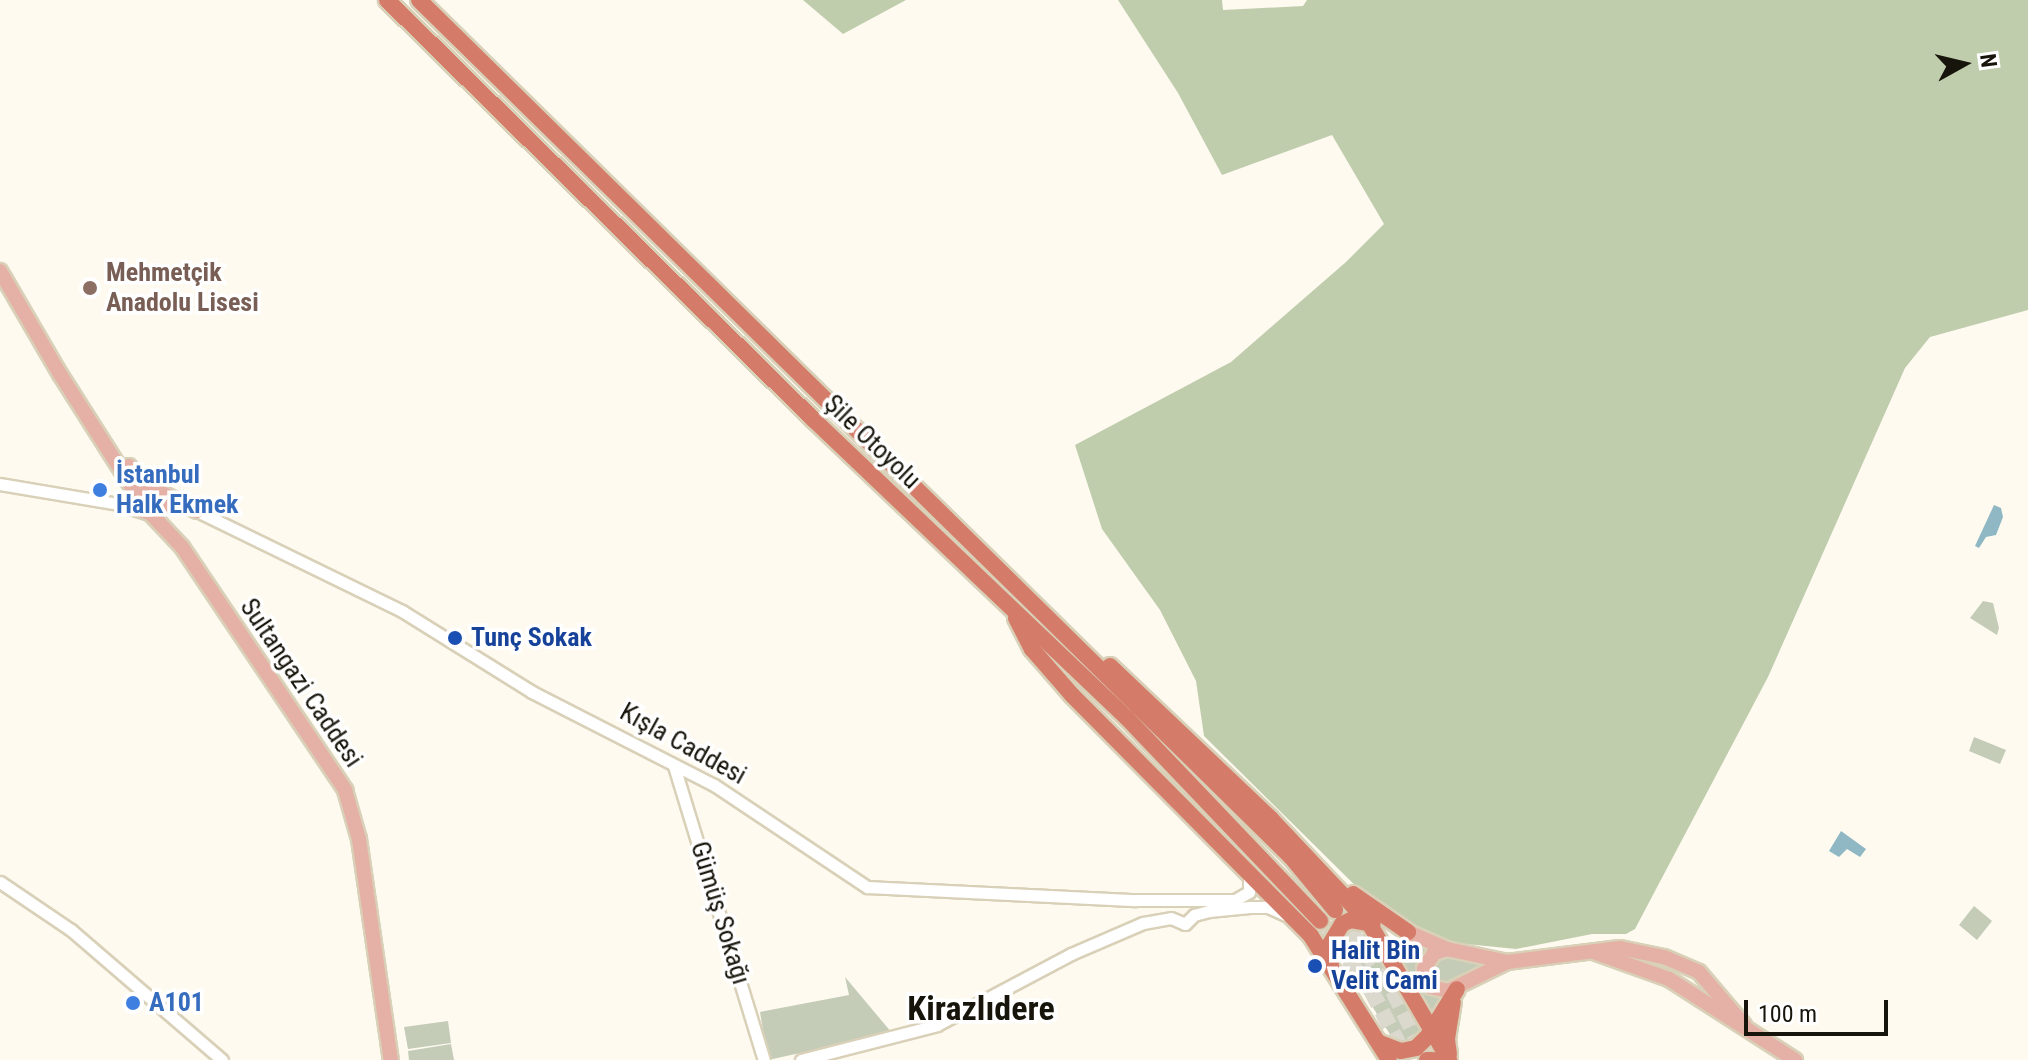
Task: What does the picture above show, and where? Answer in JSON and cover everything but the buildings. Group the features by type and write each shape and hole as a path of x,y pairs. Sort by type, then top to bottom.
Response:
{"highway":[{"name":"Şile Otoyolu","path":"387,0 814,420 1127,718 1320,921"},
{"name":"Şile Otoyolu","path":"419,0 915,484 1291,857 1335,910"},
{"path":"1031,602 1142,693 1314,863 1369,923 1450,1060"},
{"path":"1010,606 1032,649 1072,695 1296,921 1331,963 1389,1060"},
{"path":"1314,863 1408,932"},
{"path":"1331,963 1330,944 1337,928 1351,920 1408,932"},
{"path":"1380,1043 1408,1051 1424,1042 1457,989"},
{"path":"1450,1060 1447,1039 1457,989"}],"main road":[{"name":"Sultangazi Caddesi","path":"0,271 60,374 69,378 345,790 359,839 391,1060"},
{"path":"124,505 154,503"},
{"name":"Kışla Caddesi","path":"154,503 197,511"},
{"path":"1408,932 1447,949 1507,962"},
{"path":"1447,949 1427,960 1424,980 1440,991 1457,989 1487,970 1507,962 1620,948 1664,957 1691,967 1744,1025"},
{"path":"1596,953 1604,958 1654,971 1795,1060"}],"street":[{"path":"0,484 124,505"},
{"name":"Kışla Caddesi","path":"197,511 402,611 532,692 751,809 867,887 1136,900 1244,898 1251,882 1249,871"},
{"name":"Gümüş Sokağı","path":"674,766 764,1060"},
{"path":"0,882 71,930 222,1060"},
{"path":"1136,900 1145,909 1143,923"},
{"path":"1171,918 1170,906 1182,900 1194,907 1194,915"},
{"path":"801,1060 937,1025 1071,954 1143,923 1171,918 1185,924 1194,915 1229,908 1268,907 1296,921"}],"green space":[{"path":"803,0 906,0 843,34"},
{"path":"1118,0 1222,0 1223,10 1303,6 1307,0 2028,0 2028,310 1930,337 1905,368 1768,677 1635,929 1626,934 1592,934 1516,949 1456,943 1379,909 1204,736 1196,681 1160,610 1102,529 1075,445 1231,362 1346,262 1384,224 1332,135 1222,175 1178,93"},
{"path":"1983,601 1993,603 1999,628 1997,635 1970,618"},
{"path":"1974,737 2006,750 2000,764 1969,751"},
{"path":"1974,906 1992,921 1977,940 1959,925"},
{"path":"1351,931 1368,936 1426,1025 1419,1039 1404,1044 1393,1039 1340,956 1340,943 1344,934"},
{"path":"1388,939 1430,949 1418,964 1418,974 1426,990 1446,997 1434,1017"},
{"path":"1449,956 1484,963 1449,986 1438,985 1430,978 1430,970 1435,961"},
{"path":"845,977 892,1033 768,1060 760,1012 849,995"},
{"path":"448,1021 451,1043 408,1049 404,1027"},
{"path":"451,1044 454,1060 409,1060 408,1051"}],"water":[{"path":"1994,505 2001,508 2003,517 1996,535 1986,537 1979,548 1975,546"},
{"path":"1841,831 1866,849 1860,857 1847,849 1839,857 1829,851"}],"tunnel":[{"path":"1337,912 1393,991 1427,1060"},
{"path":"1320,921 1371,990 1407,1060"}],"place":[{"name":"Mehmetçik Anadolu Lisesi","path":"90,288"},
{"name":"İstanbul Halk Ekmek","path":"100,490"},
{"name":"Tunç Sokak","path":"455,638"},
{"name":"Halit Bin Velit Cami","path":"1315,966"},
{"name":"A101","path":"133,1003"}],"district":[{"name":"Kirazlıdere","path":"981,1009"}]}
